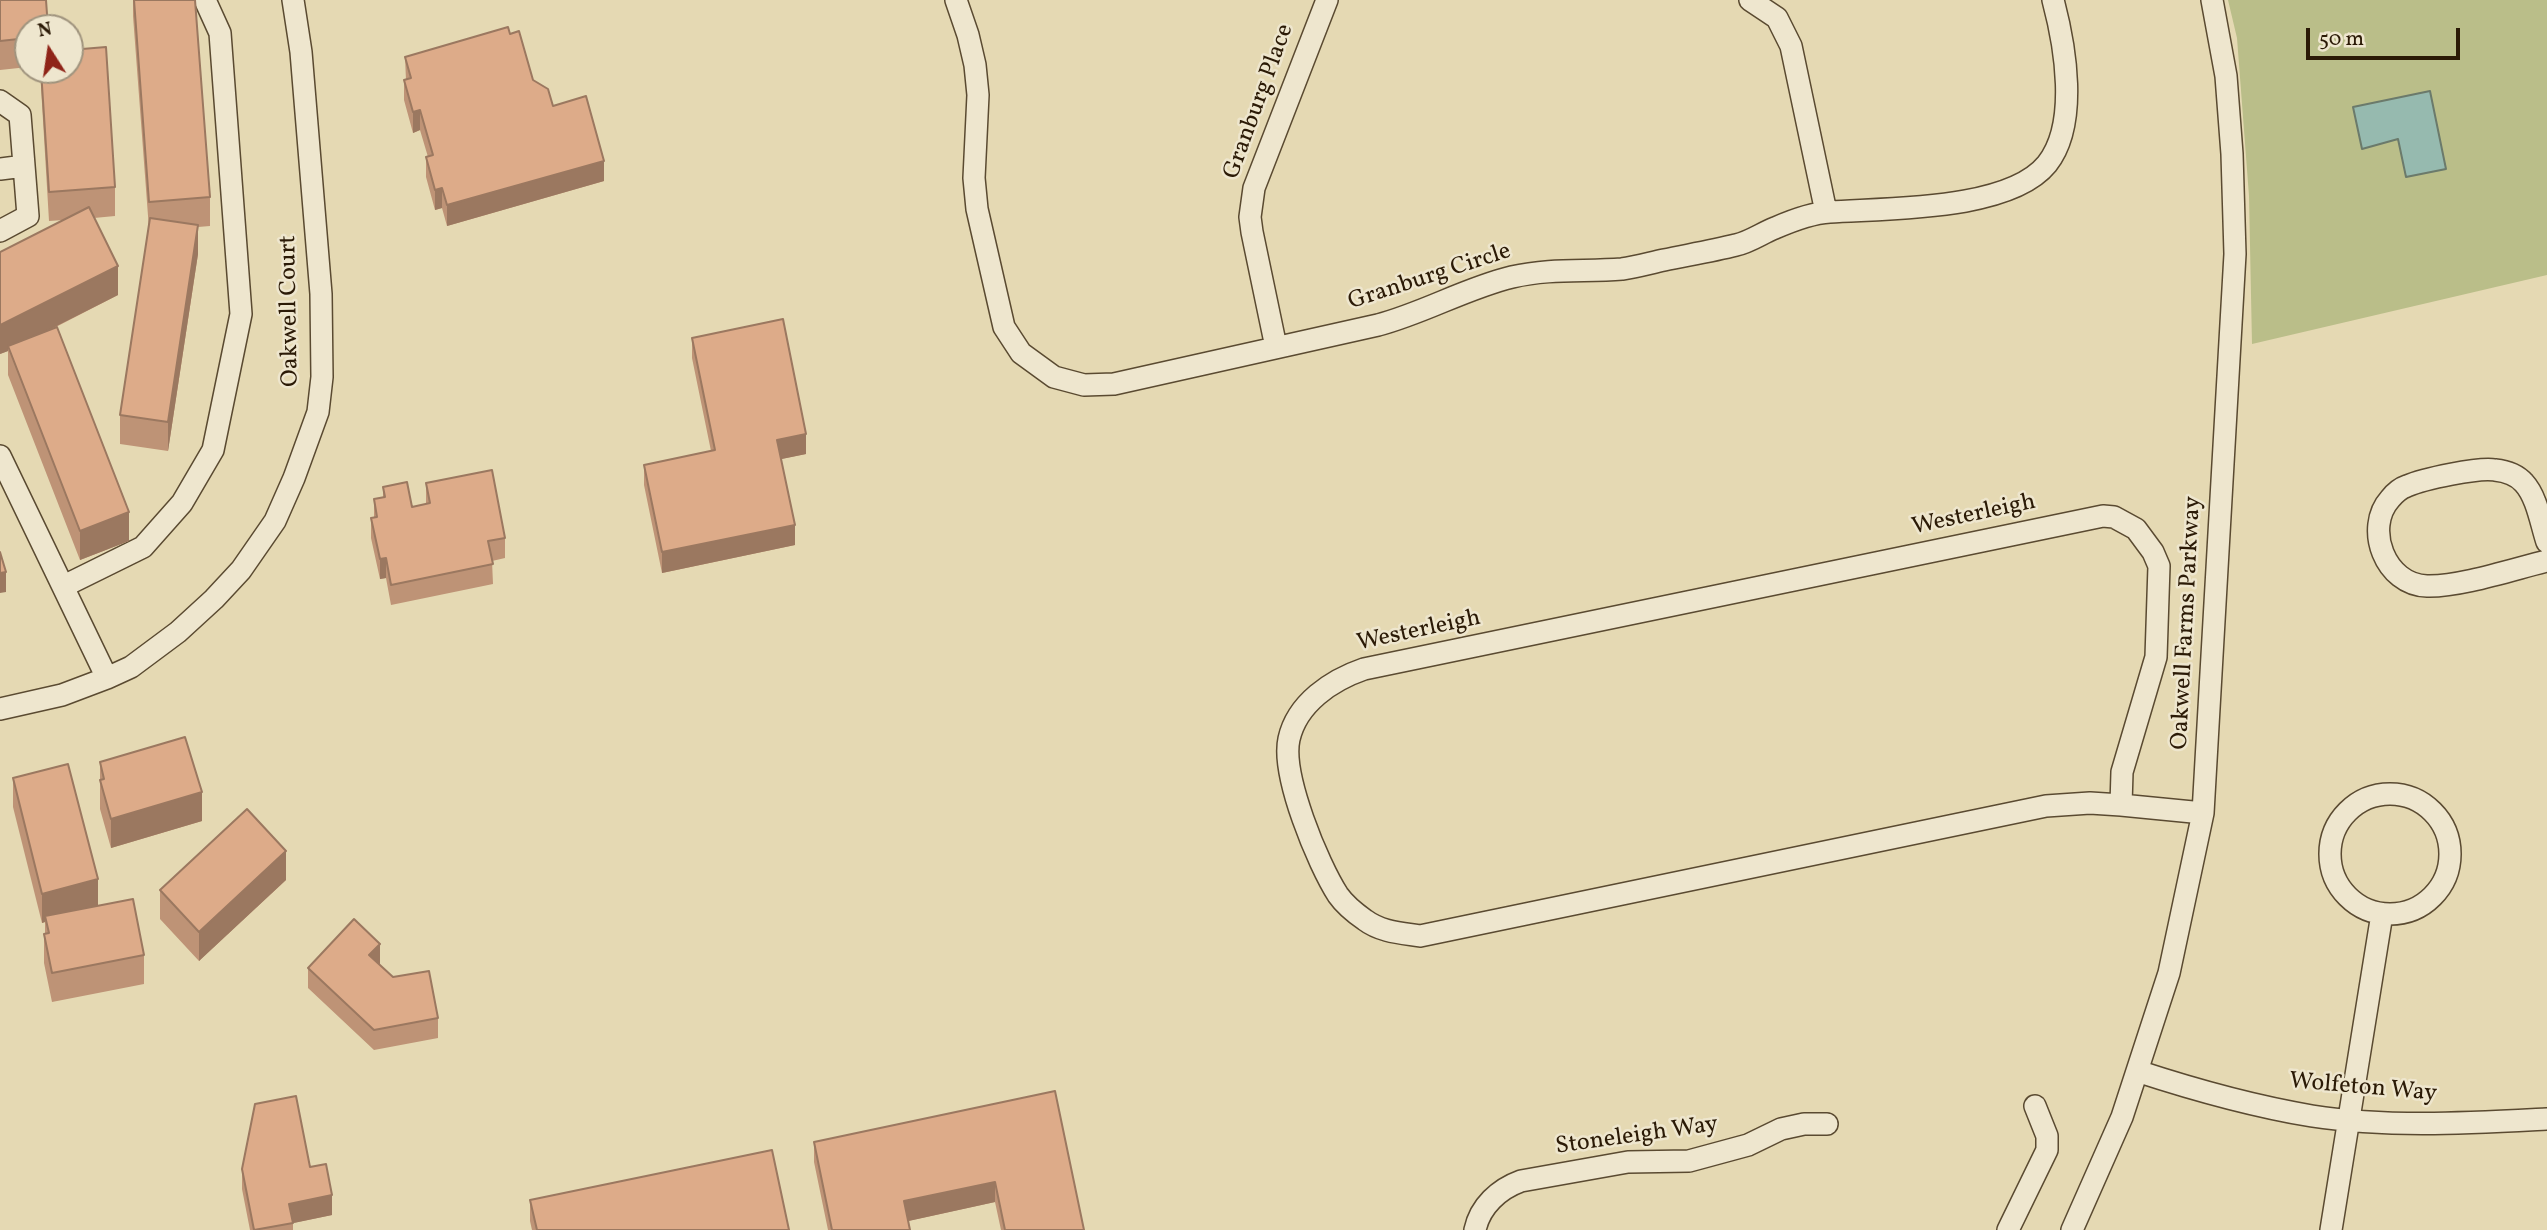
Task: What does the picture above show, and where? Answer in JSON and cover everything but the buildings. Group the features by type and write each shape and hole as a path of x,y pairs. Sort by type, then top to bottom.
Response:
{"street":[{"path":"64,586 143,547 182,503 213,450 241,314 220,33 205,0"},
{"name":"Oakwell Court","path":"0,709 62,695 107,678 131,667 177,632 242,570 275,521 294,478 318,412 322,377 321,294 302,52 293,0"},
{"name":"Granburg Circle","path":"956,0 968,35 978,95 979,126 974,178 977,209 1004,327 1021,353 1054,377 1084,385 1114,384 1407,317 1482,286 1512,277 1573,268 1623,269 1741,244 1775,228 1826,212 1913,208 1986,196 2015,187 2047,164 2060,134 2066,109 2068,86 2060,25 2053,0"},
{"name":"Granburg Place","path":"1276,347 1252,232 1254,188 1327,0"},
{"path":"1750,0 1777,18 1791,46 1826,212"},
{"name":"Oakwell Farms Parkway","path":"2072,1230 2122,1116 2169,973 2203,813 2235,254 2226,76 2212,0"},
{"path":"0,101 20,115 28,216 0,231"},
{"path":"0,169 24,166"},
{"path":"0,456 107,678"},
{"path":"2547,542 2532,496 2524,483 2510,474 2493,469 2405,486 2379,514 2378,531 2382,551 2391,567 2406,580 2425,586 2448,584 2547,561"},
{"name":"Westerleigh","path":"2121,805 2122,772 2156,657 2159,566 2153,552 2136,529 2114,517 2103,516 1364,668 1324,688 1303,710 1289,738 1297,801 1320,860 1338,894 1346,906 1367,922 1387,932 1420,936 2046,806 2090,803 2203,813"},
{"path":"2398,794 2421,801 2438,817 2449,838 2450,862 2442,884 2427,902 2405,912 2382,914 2359,906 2342,890 2331,869 2330,845 2337,823 2353,806 2375,795 2398,794"},
{"path":"2332,1230 2382,914"},
{"name":"Wolfeton Way","path":"2137,1071 2215,1096 2314,1116 2407,1122 2547,1119"},
{"path":"2008,1230 2047,1150 2047,1136 2035,1106"},
{"name":"Stoneleigh Way","path":"1475,1230 1485,1206 1508,1186 1521,1181 1628,1163 1689,1161 1748,1145 1781,1129 1804,1124 1826,1124"}],"green space":[{"path":"2228,0 2547,0 2547,275 2252,344 2249,196 2237,38"}],"water":[{"path":"2430,91 2446,169 2406,177 2398,139 2362,149 2353,107"}]}
